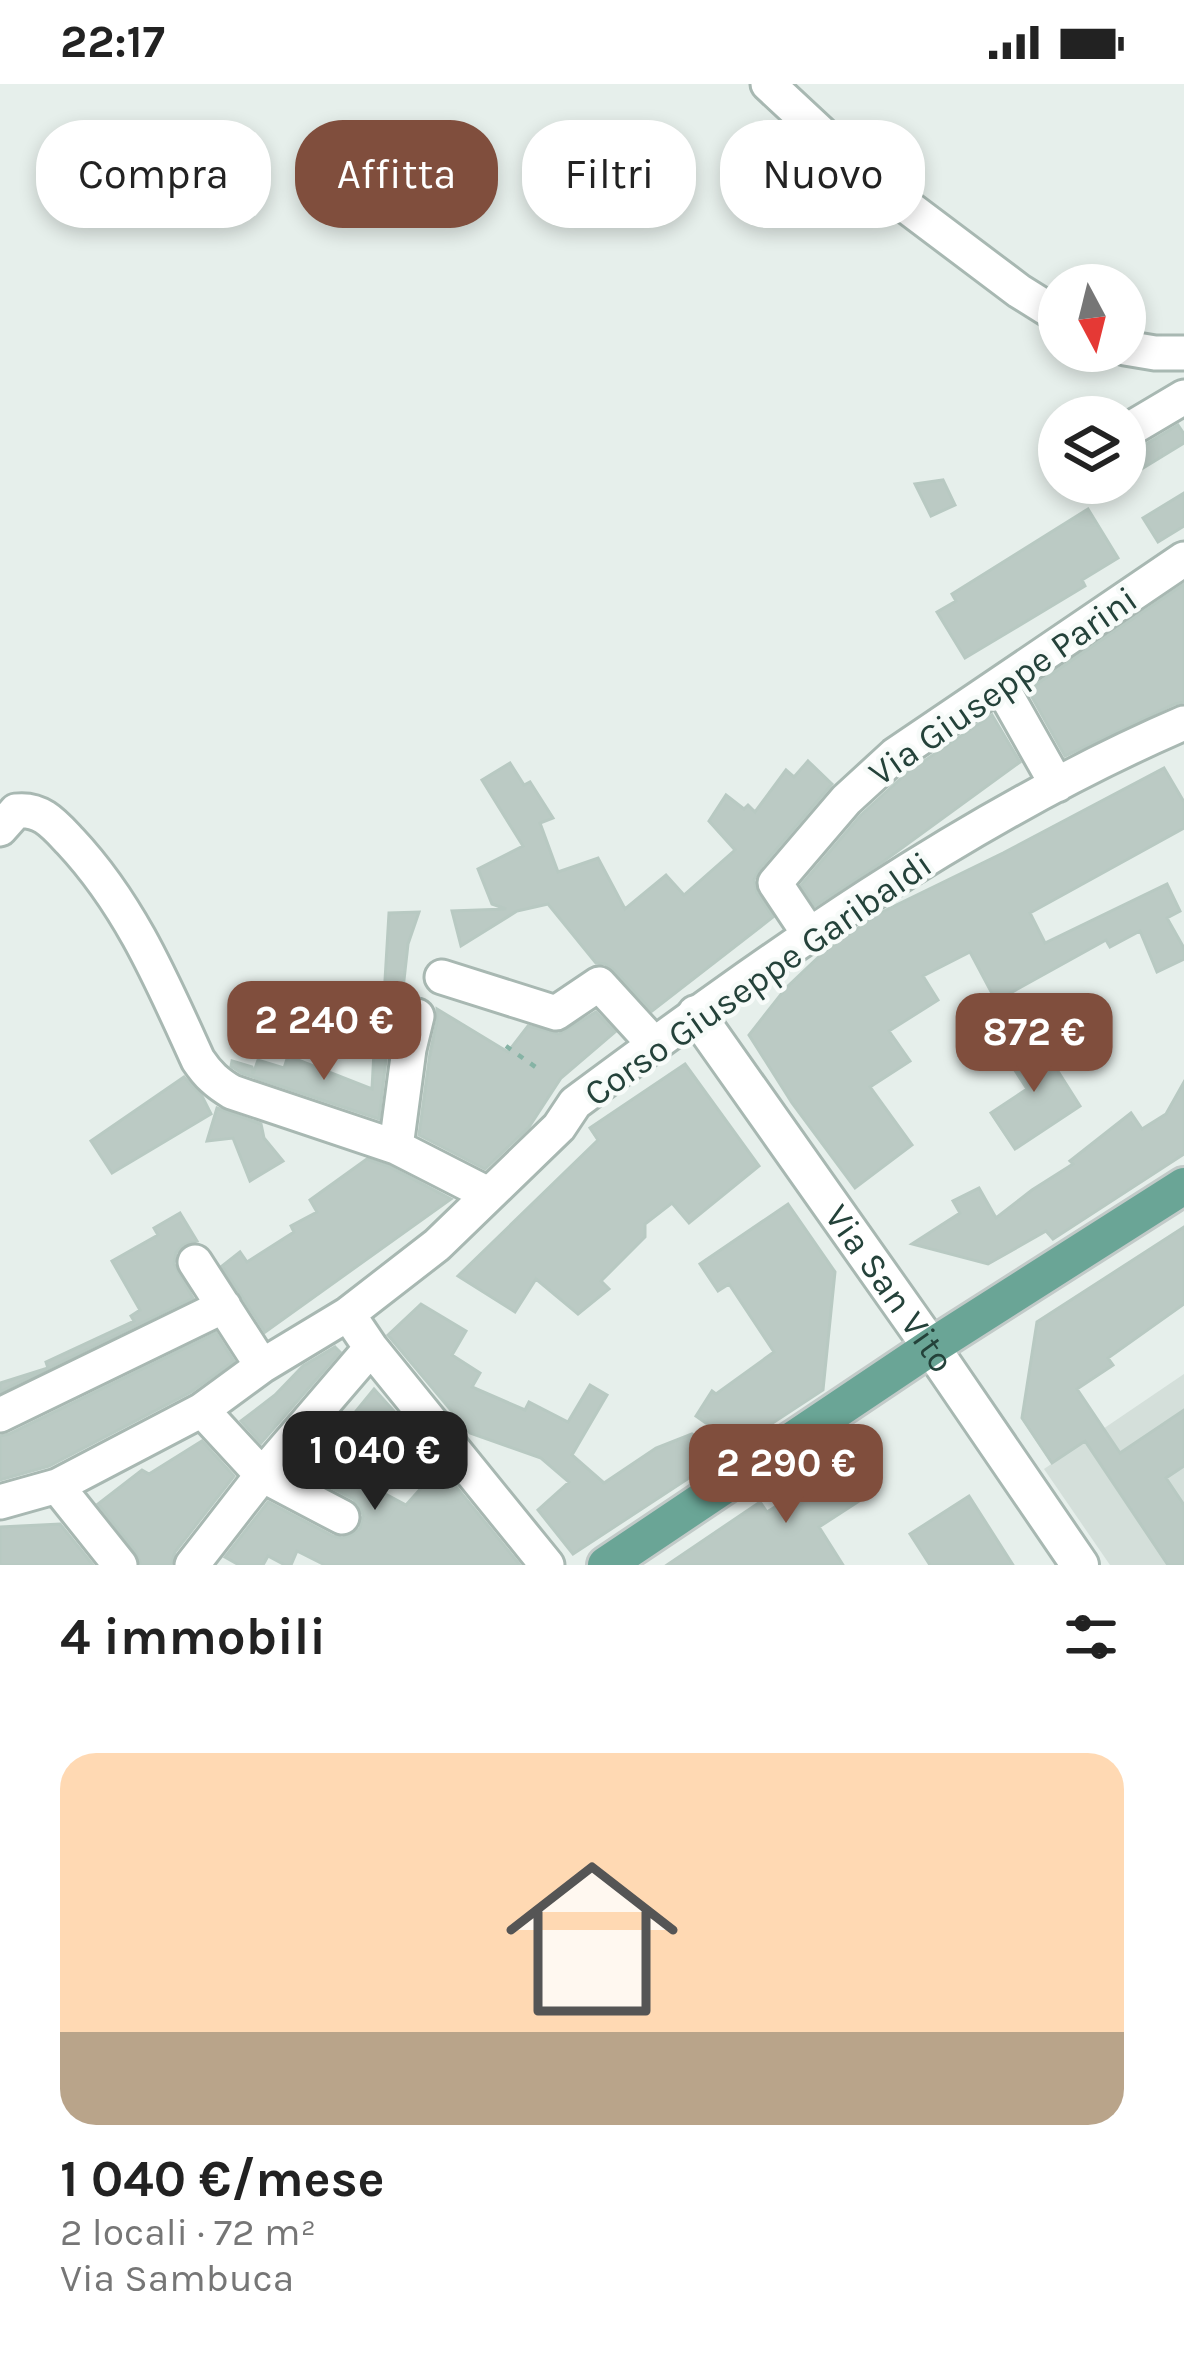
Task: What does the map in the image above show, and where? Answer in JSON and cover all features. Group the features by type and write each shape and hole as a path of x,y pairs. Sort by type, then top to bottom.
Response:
{"main road":[{"path":"606,1565 931,1347 1184,1186"}],"street":[{"path":"768,84 869,178 1038,303"},
{"path":"1146,352 1184,353"},
{"path":"1146,420 1184,398"},
{"name":"Via Giuseppe Parini","path":"809,934 775,883 846,800 896,755 1184,559"},
{"path":"1000,684 1057,785"},
{"name":"Corso Giuseppe Garibaldi","path":"0,1502 57,1486 202,1410 262,1366 348,1315 437,1245 559,1127 575,1102 696,1014 809,934 929,858 1057,785 1184,723"},
{"path":"0,829 16,811 30,809 57,827 98,871 143,941 198,1060 220,1085 396,1147 488,1194"},
{"path":"442,977 556,1012 598,984 654,1044"},
{"name":"Via San Vito","path":"696,1014 1080,1565"},
{"path":"396,1147 417,1016"},
{"path":"195,1262 262,1366"},
{"path":"0,1415 224,1306"},
{"path":"348,1315 547,1565"},
{"path":"192,1565 262,1474 371,1348"},
{"path":"202,1410 262,1474 342,1516"},
{"path":"57,1486 120,1565"}],"path":[{"path":"506,1046 541,1071"}],"shaded area":[{"path":"1184,1374 1184,1565 1110,1565 1044,1469"}],"building":[{"path":"1178,425 1184,434 1184,443 1146,466 1146,444"},
{"path":"943,480 955,505 931,516 915,484"},
{"path":"1184,493 1184,526 1158,542 1143,518"},
{"path":"1088,509 1118,558 1082,580 1085,586 965,658 937,612 956,601 952,594"},
{"path":"1184,584 1184,702 1065,756 1028,690"},
{"path":"992,715 1020,762 815,906 801,885 861,815 908,772"},
{"path":"808,761 832,784 754,880 773,917 652,1011 614,970 596,963 548,904 517,911 461,946 452,911 506,909 492,904 478,869 523,846 482,780 510,763 524,785 530,782 553,818 540,823 558,872 598,858 625,909 666,875 684,895 735,850 709,821 726,795 755,812 786,770 794,777"},
{"path":"1164,768 1184,802 1184,828 1030,913 1045,943 1167,884 1180,911 1167,918 1184,948 1184,959 1157,972 1140,931 1110,947 1106,940 996,1001 970,952 923,976 938,1000 889,1031 910,1061 870,1087 912,1145 855,1188 749,1035 786,988 825,951 880,913"},
{"path":"419,912 408,944 402,998 384,997 389,913"},
{"path":"437,1009 508,1052 528,1026 559,1034 596,1012 615,1032 561,1078 529,1127 485,1169 419,1135"},
{"path":"1035,1035 1080,1106 1015,1149 991,1113 1027,1089 1005,1055"},
{"path":"374,1051 387,1052 379,1119 241,1073 231,1066 232,1061 252,1067 253,1074 258,1060 284,1068 288,1056 372,1089"},
{"path":"685,1064 759,1166 689,1223 672,1203 645,1224 645,1237 601,1281 609,1289 578,1314 536,1279 515,1312 458,1276 598,1140 590,1128"},
{"path":"184,1077 211,1114 112,1173 91,1141"},
{"path":"1184,1082 1184,1154 1053,1239 1046,1231 988,1264 912,1244 960,1213 953,1201 979,1188 996,1218 1073,1164 1070,1161 1131,1113 1142,1129 1166,1114"},
{"path":"217,1108 261,1124 264,1138 283,1161 250,1181 233,1138 207,1141"},
{"path":"367,1159 451,1199 265,1332 222,1266 240,1252 247,1262 294,1232 291,1226 317,1212 310,1200"},
{"path":"788,1204 835,1272 823,1390 573,1554 538,1510 569,1482 541,1458 470,1433 388,1335 421,1304 466,1331 452,1355 480,1373 472,1387 525,1410 529,1402 568,1422 590,1385 607,1395 572,1455 604,1483 656,1448 692,1434 704,1440 713,1428 696,1416 712,1391 716,1394 774,1352 729,1284 718,1291 700,1264"},
{"path":"180,1213 197,1241 183,1245 174,1264 193,1298 0,1392 0,1383 48,1368 46,1362 134,1321 131,1316 140,1310 112,1261 158,1235 154,1228"},
{"path":"1184,1227 1184,1304 1108,1358 1113,1365 1077,1389 1120,1453 1184,1410 1184,1466 1166,1478 1184,1505 1184,1565 1168,1565 1085,1441 1052,1463 1022,1418 1037,1322"},
{"path":"216,1333 234,1361 191,1392 49,1466 0,1480 0,1436"},
{"path":"335,1347 340,1352 261,1443 241,1421 303,1366"},
{"path":"374,1389 401,1419 352,1476 406,1505 440,1467 520,1565 325,1565 297,1551 291,1565 268,1556 263,1565 239,1565 225,1557 268,1502 333,1536 342,1538 360,1528 363,1515 353,1499 295,1469 308,1454 317,1459"},
{"path":"202,1441 234,1476 175,1552 171,1565 141,1565 98,1504 142,1470 149,1474"},
{"path":"855,1456 876,1490 819,1527 843,1565 667,1565 760,1502 767,1512"},
{"path":"969,1496 1013,1565 930,1565 910,1534"},
{"path":"60,1524 93,1565 0,1565 0,1527"}]}
